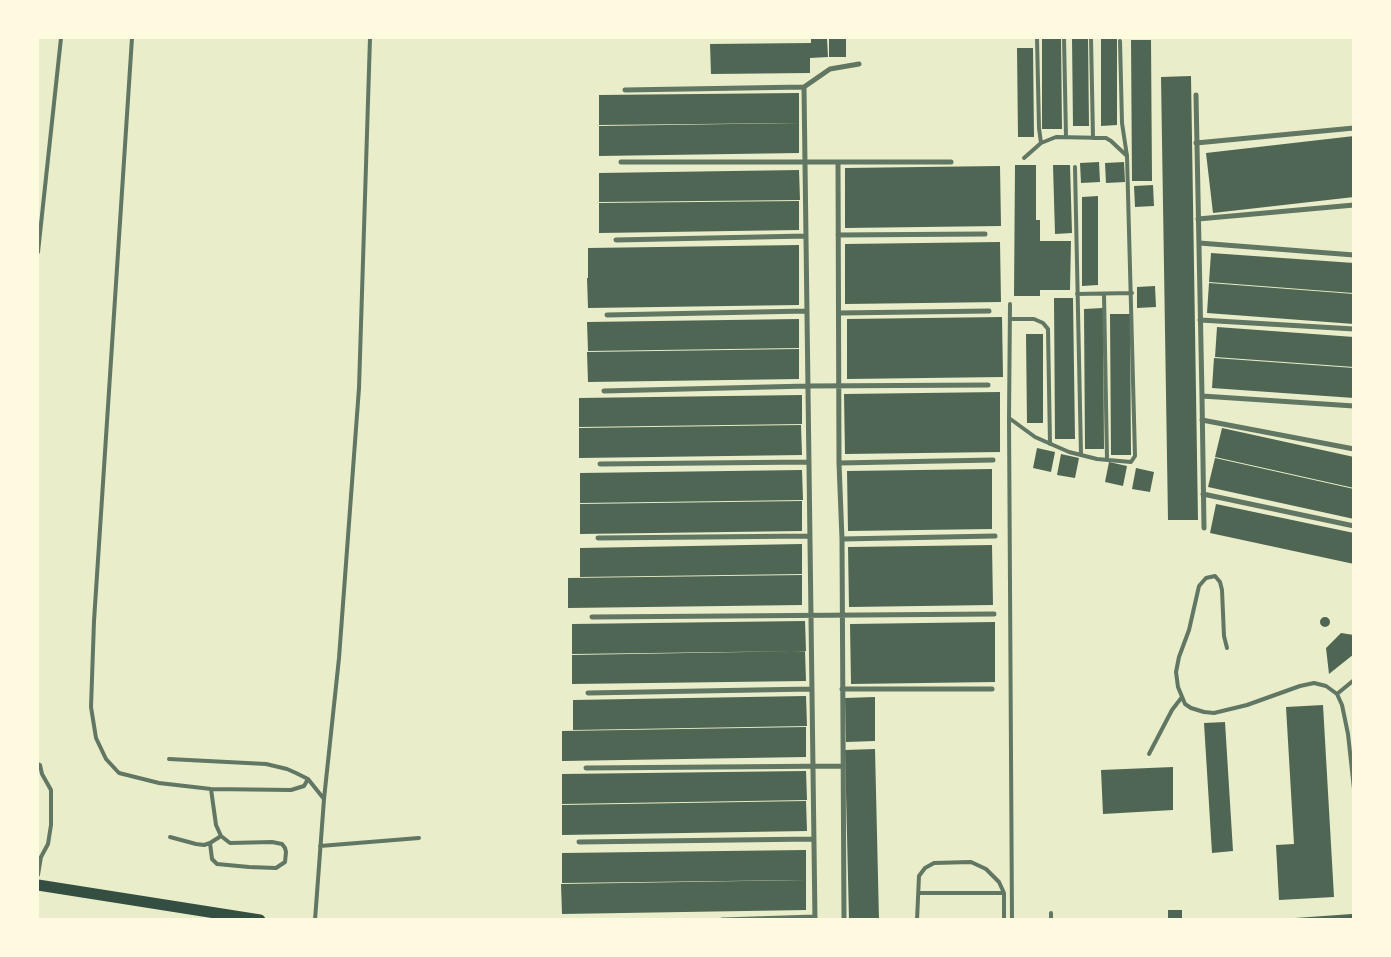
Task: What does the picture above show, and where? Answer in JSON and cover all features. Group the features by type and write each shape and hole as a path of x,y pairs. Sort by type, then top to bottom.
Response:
{"main road":[{"path":"38,885 260,920"}],"street":[{"path":"625,90 804,87 830,70 859,64"},
{"path":"722,920 815,918 804,87"},
{"path":"1196,95 1204,528"},
{"path":"1196,143 1354,128"},
{"path":"621,162 951,162"},
{"path":"838,163 844,920"},
{"path":"1198,219 1354,205"},
{"path":"838,235 985,234"},
{"path":"616,240 806,236"},
{"path":"1199,243 1354,255"},
{"path":"608,315 807,311"},
{"path":"839,313 989,311"},
{"path":"1200,320 1354,329"},
{"path":"604,391 988,384"},
{"path":"1202,396 1354,406"},
{"path":"1202,420 1354,449"},
{"path":"839,463 993,460"},
{"path":"600,464 809,462"},
{"path":"1203,494 1354,526"},
{"path":"598,538 809,536"},
{"path":"842,539 995,536"},
{"path":"592,617 994,614"},
{"path":"588,693 811,689"},
{"path":"842,689 992,689"},
{"path":"586,768 842,766"},
{"path":"579,842 814,839"}],"lane":[{"path":"38,252 61,38"},
{"path":"132,38 94,621 91,707 96,738 106,758 119,773 158,783 211,789 291,790 304,786 308,779"},
{"path":"314,920 324,799 339,658 359,388 370,38"},
{"path":"1036,38 1041,143"},
{"path":"1064,38 1066,138"},
{"path":"1091,38 1093,138"},
{"path":"1009,418 1035,437 1081,455 1131,462 1135,456 1132,293 1127,156 1123,130 1120,41"},
{"path":"1024,158 1041,143 1056,137 1106,138 1127,156"},
{"path":"1075,167 1081,455"},
{"path":"1077,294 1132,293"},
{"path":"1104,294 1107,460"},
{"path":"1010,304 1012,920"},
{"path":"1010,319 1034,319 1043,323 1048,329 1050,444"},
{"path":"1227,648 1222,590 1220,582 1214,576 1206,578 1199,586 1189,630 1179,657 1176,672 1178,687 1185,704 1191,708 1214,713 1247,705 1300,686 1314,684 1326,686 1337,694 1342,705 1348,734 1354,789"},
{"path":"1337,694 1354,680"},
{"path":"1149,754 1172,710 1182,697"},
{"path":"170,759 266,764 296,772 308,779 324,799"},
{"path":"38,764 51,790 51,825 48,844 41,857 38,875"},
{"path":"38,778 42,774"},
{"path":"210,843 212,859 217,864 248,868 276,868 286,862 286,852 282,844 272,842 230,843 221,836 216,825 211,789"},
{"path":"170,837 204,845 221,836"},
{"path":"320,846 419,838"},
{"path":"38,851 41,857"},
{"path":"917,920 919,876 924,868 934,863 971,862 986,869 999,882 1004,893 1004,920"},
{"path":"919,893 1004,893"},
{"path":"1051,913 1051,920"}],"building":[{"path":"811,38 827,38 828,57 810,58 810,73 711,74 710,44 811,43"},
{"path":"829,38 846,38 846,57 829,57"},
{"path":"1042,38 1061,38 1062,129 1042,129"},
{"path":"1072,38 1088,38 1089,126 1073,126"},
{"path":"1101,38 1117,38 1117,125 1101,126"},
{"path":"1131,40 1151,40 1152,181 1132,181"},
{"path":"1017,48 1033,48 1034,137 1018,137"},
{"path":"1191,76 1198,520 1168,520 1161,77"},
{"path":"799,93 799,123 599,125 599,95"},
{"path":"799,123 799,153 599,156 599,126"},
{"path":"1354,136 1354,197 1213,213 1206,153"},
{"path":"1099,162 1100,182 1081,183 1080,163"},
{"path":"1124,162 1125,182 1106,183 1105,163"},
{"path":"1015,165 1036,165 1036,220 1040,220 1040,241 1071,241 1070,290 1040,290 1040,296 1014,296"},
{"path":"1053,165 1070,165 1072,233 1055,234"},
{"path":"1000,166 1001,226 845,228 845,168"},
{"path":"799,170 800,200 599,202 599,173"},
{"path":"1153,185 1154,206 1135,207 1134,186"},
{"path":"1098,196 1098,285 1082,286 1082,197"},
{"path":"799,201 799,230 599,233 599,203"},
{"path":"1000,242 1001,302 845,304 845,244"},
{"path":"799,245 799,275 588,278 588,248"},
{"path":"1211,253 1354,263 1353,293 1209,282"},
{"path":"799,275 799,305 588,308 587,278"},
{"path":"1209,283 1354,294 1354,324 1207,313"},
{"path":"1155,286 1156,307 1137,308 1137,287"},
{"path":"1054,298 1073,298 1075,439 1055,439"},
{"path":"1103,308 1104,449 1085,449 1084,309"},
{"path":"1110,314 1130,314 1131,455 1111,455"},
{"path":"1002,317 1003,377 847,379 847,319"},
{"path":"799,319 799,348 588,351 587,322"},
{"path":"1217,327 1354,337 1354,367 1215,357"},
{"path":"1026,334 1043,334 1043,423 1027,423"},
{"path":"799,349 799,379 588,382 587,352"},
{"path":"1214,358 1354,368 1354,398 1212,388"},
{"path":"1000,392 1000,452 845,454 844,394"},
{"path":"802,395 802,424 579,427 579,398"},
{"path":"801,425 802,455 579,458 579,428"},
{"path":"1222,428 1354,457 1354,488 1215,457"},
{"path":"1037,448 1055,452 1051,472 1033,468"},
{"path":"1061,454 1079,458 1075,478 1057,475"},
{"path":"1215,458 1354,489 1354,519 1208,487"},
{"path":"1109,462 1127,466 1123,486 1105,482"},
{"path":"1136,468 1154,472 1150,492 1132,489"},
{"path":"992,469 992,529 848,531 847,471"},
{"path":"802,470 803,500 580,503 580,473"},
{"path":"802,501 802,531 580,534 580,504"},
{"path":"1216,504 1354,533 1354,564 1210,533"},
{"path":"802,544 802,574 580,577 580,548"},
{"path":"992,545 993,605 849,607 848,547"},
{"path":"802,575 802,605 568,608 568,578"},
{"path":"1325,617 1330,622 1325,627 1320,622"},
{"path":"805,621 806,651 572,654 572,624"},
{"path":"995,622 995,682 851,684 850,624"},
{"path":"1341,633 1354,635 1354,654 1329,674 1326,648"},
{"path":"805,651 806,681 572,684 572,655"},
{"path":"806,696 807,726 573,730 573,700"},
{"path":"875,697 875,741 846,742 845,698"},
{"path":"1323,705 1334,897 1279,900 1276,845 1294,844 1286,707"},
{"path":"1225,722 1233,851 1212,853 1204,723"},
{"path":"806,727 806,757 562,761 562,731"},
{"path":"875,749 879,920 849,920 845,750"},
{"path":"1173,767 1173,810 1103,814 1101,770"},
{"path":"806,771 807,800 562,804 562,774"},
{"path":"806,801 807,831 562,835 562,805"},
{"path":"806,850 806,880 562,883 562,853"},
{"path":"806,880 806,910 562,914 561,884"},
{"path":"1168,910 1182,910 1182,920 1168,920"},
{"path":"1352,914 1353,920 1295,920 1295,918"}]}
